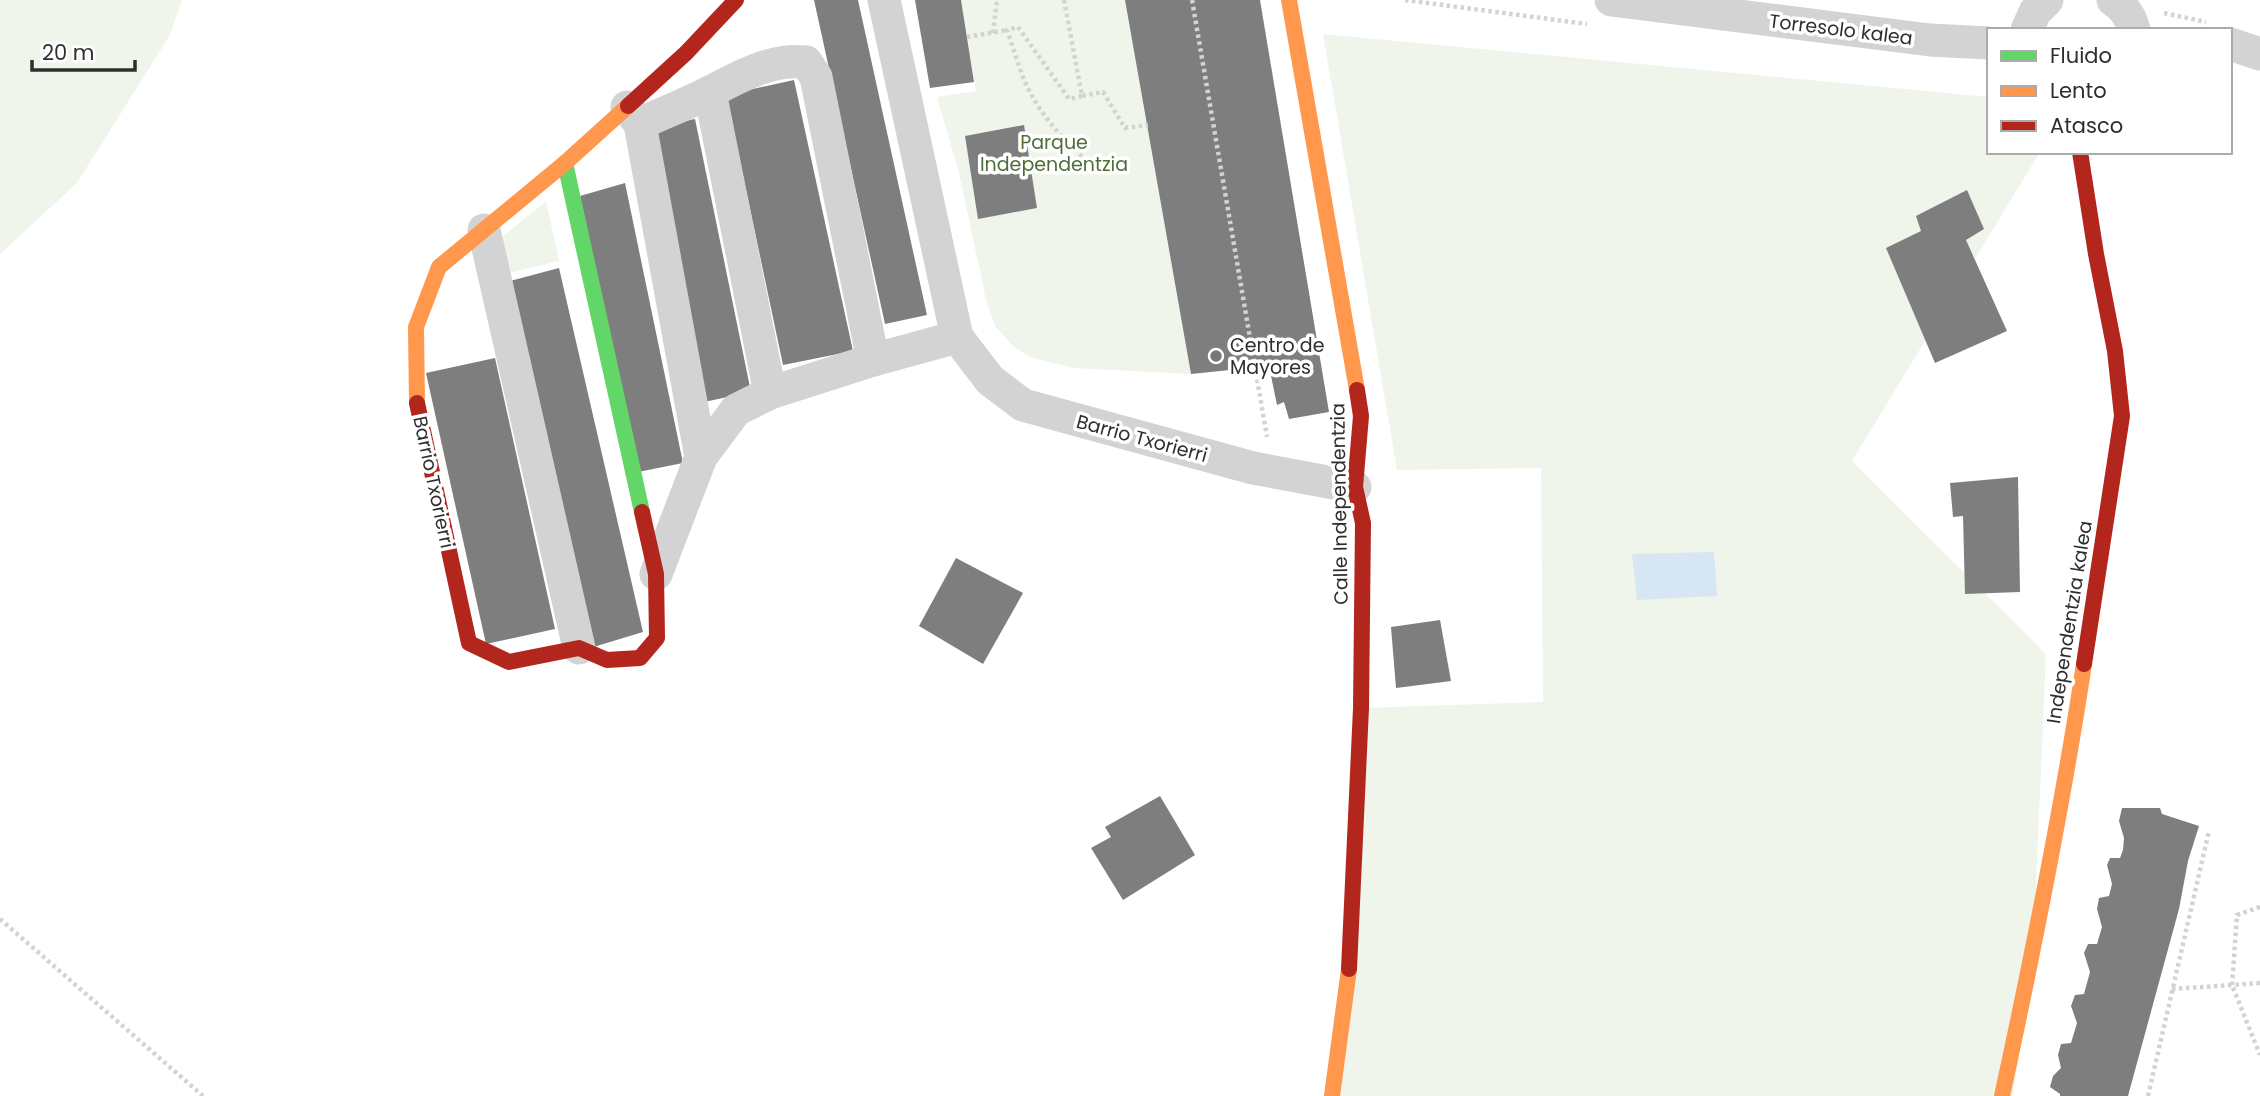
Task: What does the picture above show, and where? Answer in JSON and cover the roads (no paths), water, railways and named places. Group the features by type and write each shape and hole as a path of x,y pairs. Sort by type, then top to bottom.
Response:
{"street":[{"name":"Barrio Txorierri","path":"579,648 509,662 470,643 417,404 416,327 439,267 565,163 633,116 686,52 736,0"},
{"name":"Barrio Txorierri","path":"884,0 957,337 990,380 1023,405 1273,472 1356,487"},
{"name":"Calle Independentzia","path":"1289,0 1361,416 1356,487 1363,523 1361,708 1348,982 1332,1096"},
{"name":"Torresolo kalea","path":"1611,0 1930,40 1987,43"},
{"path":"2028,28 2035,12 2047,0"},
{"path":"2113,0 2132,21 2134,28"},
{"path":"2232,45 2260,54"},
{"name":"Barrio Txorierri","path":"633,116 710,92 733,78 790,60 806,62 816,77 873,360"},
{"path":"710,92 770,393"},
{"path":"633,116 701,457"},
{"name":"Independentzia kalea","path":"2002,1096 2033,954 2067,775 2122,416 2115,351 2080,154"},
{"path":"484,230 579,648 607,660 640,658 657,638 656,574 565,163"},
{"path":"656,574 701,457 736,410 770,393 957,337"}],"water":[{"path":"1714,552 1717,596 1637,600 1632,554"}],"place":[{"name":"Centro de Mayores","path":"1216,356"}],"park label":[{"name":"Parque Independentzia","path":"1054,153"}]}
